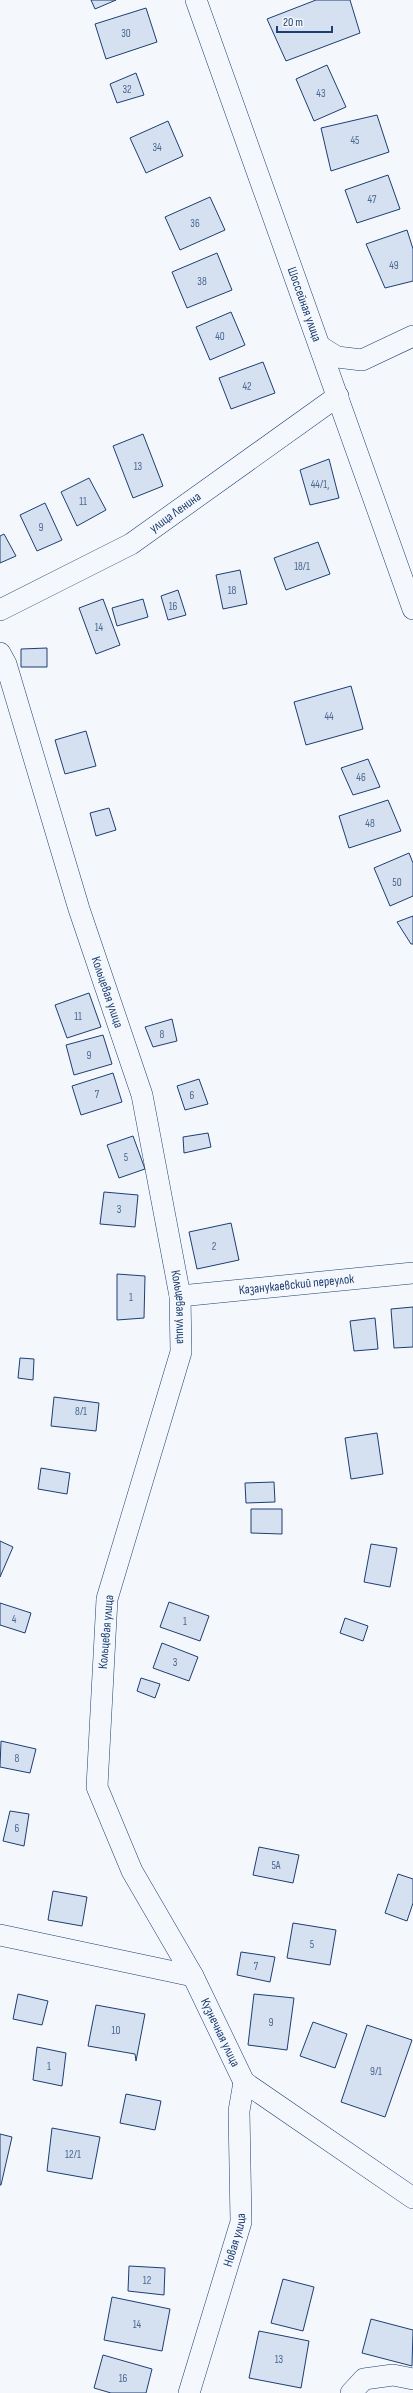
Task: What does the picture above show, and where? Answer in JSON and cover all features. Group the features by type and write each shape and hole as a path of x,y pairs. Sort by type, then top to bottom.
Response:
{"street":[{"name":"Шоссейная улица","path":"196,0 321,347 413,609"},
{"path":"321,347 337,357 362,360 413,336"},
{"name":"улица Ленина","path":"0,610 131,544 338,396"},
{"name":"Кольцевая улица","path":"0,653 6,664 80,909 142,1095 180,1296 181,1352 107,1599 97,1787 132,1871 193,1976"},
{"name":"Казанукаевский переулок","path":"180,1296 413,1273"},
{"path":"0,1936 193,1976"},
{"name":"Кузнечная улица","path":"193,1976 244,2082 413,2198"},
{"name":"Новая улица","path":"189,2393 242,2222 239,2111 244,2082"},
{"path":"351,2393 364,2379 393,2375 413,2379"}],"building":[{"path":"91,0 116,0 95,9"},
{"path":"316,0 350,0 360,33 286,61 267,19"},
{"path":"146,8 157,42 106,59 95,24"},
{"path":"327,65 346,107 314,121 296,79"},
{"path":"136,73 144,95 117,103 110,84"},
{"path":"377,115 389,152 331,171 321,128"},
{"path":"168,121 183,156 146,173 130,138"},
{"path":"388,175 400,209 357,223 345,190"},
{"path":"210,197 225,230 180,250 165,217"},
{"path":"407,230 413,249 413,281 385,288 366,244"},
{"path":"217,253 232,290 187,308 172,272"},
{"path":"231,312 245,345 210,360 196,327"},
{"path":"263,362 275,393 231,409 219,378"},
{"path":"143,434 163,486 133,498 113,446"},
{"path":"329,459 339,498 310,505 300,470"},
{"path":"89,478 106,510 77,526 61,492"},
{"path":"45,503 62,540 37,551 20,515"},
{"path":"4,534 16,556 0,563 0,536"},
{"path":"318,542 330,574 286,590 274,558"},
{"path":"240,570 247,604 223,609 216,575"},
{"path":"178,590 186,615 168,620 161,596"},
{"path":"103,599 120,645 96,654 79,608"},
{"path":"143,599 148,617 117,626 112,608"},
{"path":"47,648 47,667 21,667 21,649"},
{"path":"351,686 363,729 306,745 294,702"},
{"path":"86,731 96,766 65,774 55,740"},
{"path":"368,759 380,787 353,795 341,768"},
{"path":"388,800 401,831 349,848 339,816"},
{"path":"109,808 116,830 96,836 90,813"},
{"path":"409,853 413,863 413,896 390,906 374,868"},
{"path":"413,916 413,944 411,944 397,922"},
{"path":"89,993 101,1027 67,1038 55,1005"},
{"path":"172,1019 177,1041 153,1047 145,1027"},
{"path":"103,1035 112,1064 74,1075 66,1045"},
{"path":"113,1073 122,1102 81,1115 72,1086"},
{"path":"199,1079 208,1104 185,1110 177,1086"},
{"path":"208,1133 211,1147 184,1153 183,1137"},
{"path":"133,1136 145,1169 119,1178 107,1145"},
{"path":"104,1192 138,1195 135,1227 100,1224"},
{"path":"231,1223 239,1260 197,1269 189,1232"},
{"path":"117,1274 145,1276 144,1318 117,1320"},
{"path":"413,1307 413,1347 394,1348 391,1309"},
{"path":"375,1318 378,1349 354,1351 350,1321"},
{"path":"20,1358 34,1359 33,1380 18,1378"},
{"path":"54,1397 99,1403 96,1431 51,1426"},
{"path":"377,1433 383,1474 351,1479 345,1438"},
{"path":"41,1468 70,1473 67,1494 38,1489"},
{"path":"274,1482 275,1502 246,1503 245,1483"},
{"path":"251,1509 282,1509 282,1534 251,1533"},
{"path":"0,1541 13,1547 0,1577"},
{"path":"371,1544 397,1548 390,1587 364,1582"},
{"path":"169,1602 209,1616 200,1641 160,1627"},
{"path":"0,1603 31,1613 25,1633 0,1625"},
{"path":"345,1618 368,1626 363,1641 340,1633"},
{"path":"162,1643 198,1657 189,1681 153,1668"},
{"path":"141,1678 160,1684 155,1698 137,1691"},
{"path":"1,1741 36,1749 30,1773 0,1767"},
{"path":"10,1811 29,1814 24,1846 3,1841"},
{"path":"259,1847 299,1855 293,1883 253,1875"},
{"path":"398,1874 413,1879 413,1903 407,1921 385,1913"},
{"path":"53,1891 87,1897 82,1926 48,1920"},
{"path":"293,1923 336,1930 330,1965 287,1958"},
{"path":"241,1952 275,1957 270,1982 237,1975"},
{"path":"18,1994 48,2001 42,2025 13,2019"},
{"path":"254,1994 294,1998 287,2050 248,2045"},
{"path":"96,2005 145,2014 136,2061 135,2054 88,2046"},
{"path":"313,2022 347,2034 335,2068 300,2056"},
{"path":"367,2025 412,2040 385,2117 341,2102"},
{"path":"37,2047 66,2053 62,2086 33,2080"},
{"path":"126,2094 161,2101 155,2130 120,2123"},
{"path":"52,2128 100,2137 92,2179 47,2171"},
{"path":"0,2134 12,2137 1,2185 0,2185"},
{"path":"129,2266 165,2268 164,2295 128,2291"},
{"path":"283,2279 314,2287 303,2331 271,2323"},
{"path":"112,2297 170,2309 162,2351 104,2340"},
{"path":"371,2319 413,2330 412,2366 362,2353"},
{"path":"259,2331 309,2341 301,2388 249,2378"},
{"path":"103,2355 152,2369 146,2393 111,2393 94,2388"}]}
